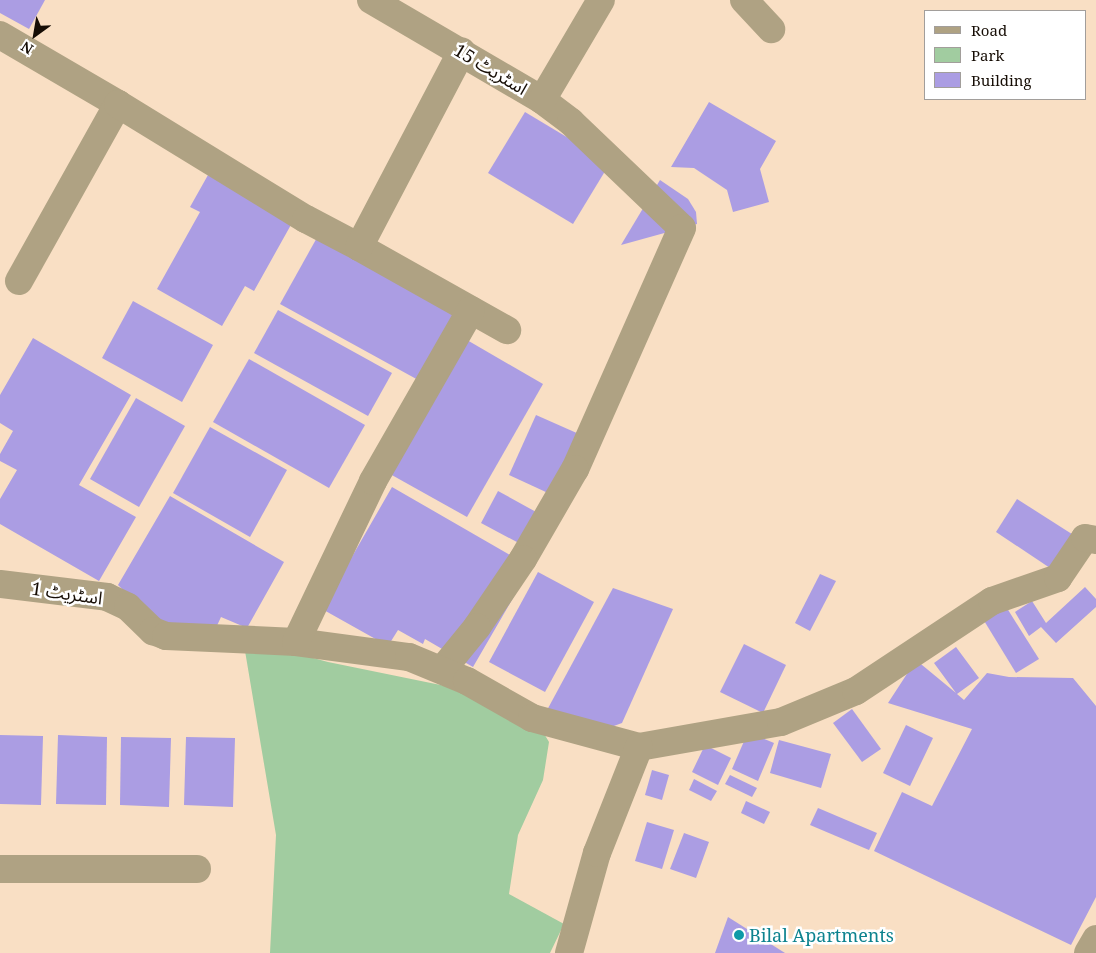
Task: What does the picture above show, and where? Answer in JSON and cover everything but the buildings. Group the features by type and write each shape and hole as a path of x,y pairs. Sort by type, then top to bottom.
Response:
{"street":[{"name":"اسٹریٹ 15","path":"371,0 462,51 542,100 602,152 682,228 619,366 575,469 523,559 476,627 442,670"},
{"path":"542,100 601,0"},
{"path":"744,0 772,29"},
{"path":"0,35 118,104 306,219 358,246 507,330"},
{"path":"358,246 462,51"},
{"path":"19,281 118,104"},
{"path":"296,642 373,481 471,310"},
{"path":"569,953 598,853 639,746 781,722 856,691 992,601 1058,578 1085,538 1096,540"},
{"name":"اسٹریٹ 1","path":"0,584 107,597 128,607 153,631 166,636 296,642 409,657 442,670 532,718 639,746"},
{"path":"0,869 197,869"},
{"path":"1088,953 1096,939"}],"green space":[{"path":"243,639 328,662 470,691 543,732 549,742 543,780 518,835 509,894 564,924 550,953 270,953 276,835"}],"place":[{"name":"Bilal Apartments","path":"739,935"}]}
